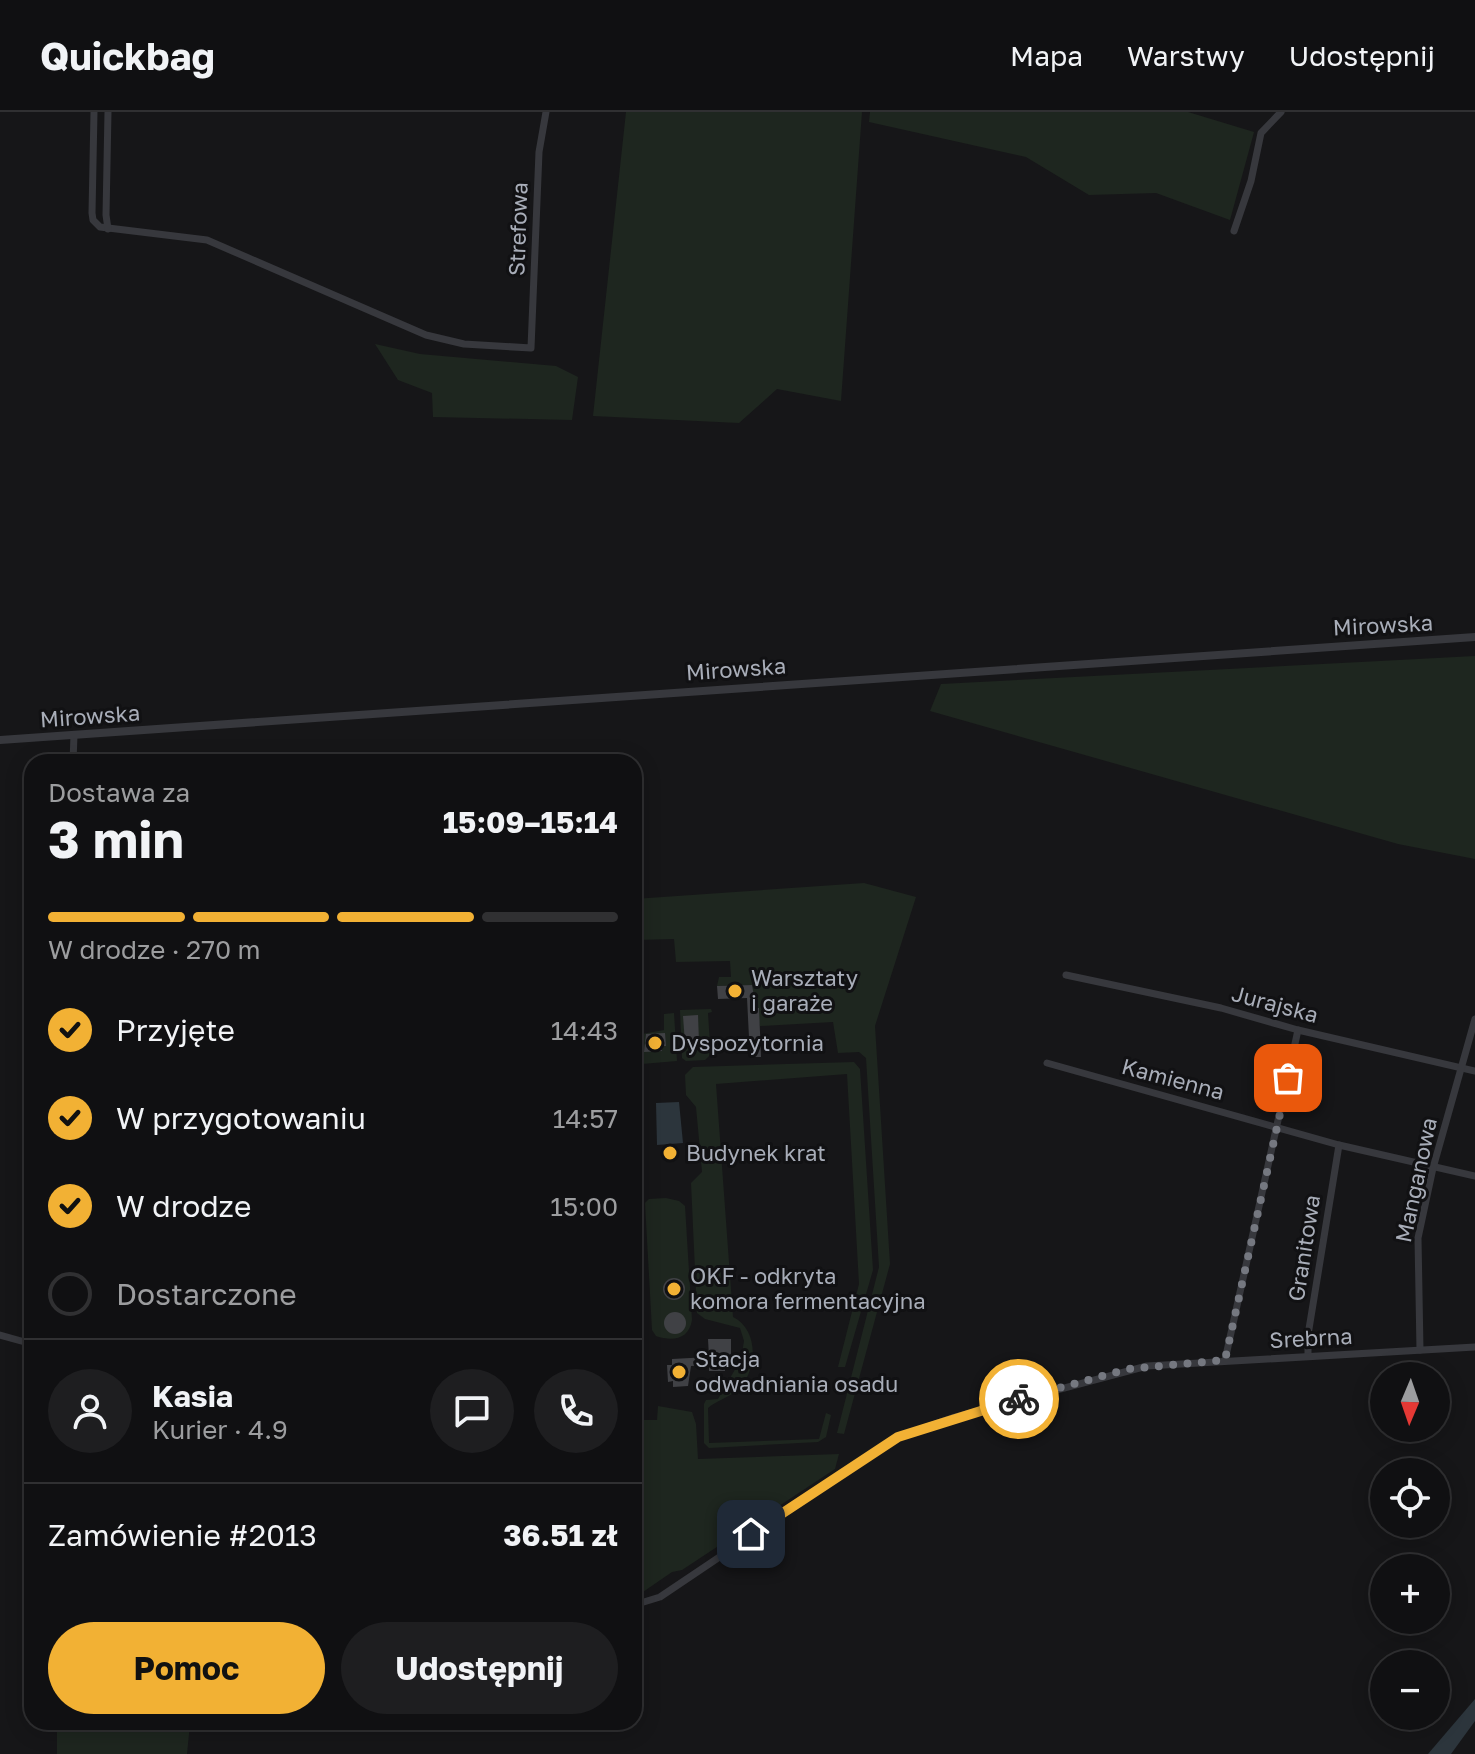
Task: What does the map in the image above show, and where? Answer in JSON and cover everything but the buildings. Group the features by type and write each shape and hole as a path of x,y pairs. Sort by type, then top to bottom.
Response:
{"street":[{"path":"94,112 92,213 93,220 108,229"},
{"path":"108,112 108,229"},
{"name":"Strefowa","path":"108,229 194,236 231,249 426,335 464,344 531,348 539,152 546,112"},
{"path":"1234,231 1251,181 1261,133 1281,112"},
{"name":"Mirowska","path":"0,740 1475,637"},
{"path":"73,754 74,735"},
{"name":"Jurajska","path":"1066,975 1221,1008 1298,1030 1475,1071"},
{"name":"Manganowa","path":"1420,1350 1418,1238 1433,1168 1475,1019"},
{"path":"1225,1360 1298,1030"},
{"name":"Kamienna","path":"1047,1063 1339,1145 1475,1176"},
{"name":"Granitowa","path":"1308,1356 1308,1335 1339,1145"},
{"path":"0,1335 24,1342"},
{"name":"Srebrna","path":"642,1603 660,1597 898,1437 966,1414 1128,1369 1225,1360 1475,1347"}],"shaded area":[{"path":"626,112 862,112 841,401 777,389 739,423 593,416"},
{"path":"870,112 1188,112 1254,132 1230,220 1156,193 1089,195 1026,157 869,122"},
{"path":"375,344 420,354 556,366 578,377 572,420 433,417 432,393 398,380"},
{"path":"1475,656 1475,859 1398,844 930,711 941,684"},
{"path":"864,883 916,897 875,1026 890,1264 844,1434 837,1433 879,1267 866,1058 859,1052 838,1053 833,1022 760,1026 751,985 717,986 719,977 731,977 730,961 676,962 674,939 642,940 642,898"},
{"path":"711,1009 712,1012 708,1013 710,1044 714,1051 705,1060 686,1061 682,1058 680,1010"},
{"path":"674,1013 677,1061 642,1064 642,1034 664,1030 664,1014"},
{"path":"854,1062 860,1069 873,1270 845,1367 838,1367 859,1284 847,1074 716,1084 733,1317 748,1332 753,1353 752,1364 743,1384 708,1408 709,1443 819,1439 826,1413 831,1415 826,1437 818,1442 709,1448 704,1443 704,1404 706,1400 718,1399 741,1359 746,1360 746,1355 742,1353 744,1341 740,1328 705,1319 697,1313 691,1183 702,1172 696,1107 686,1095 685,1075 693,1067"},
{"path":"679,1102 683,1143 657,1145 656,1103"},
{"path":"666,1198 685,1206 692,1320 688,1331 674,1339 656,1336 652,1330 645,1203 649,1199"},
{"path":"658,1406 692,1412 696,1424 698,1459 839,1454 835,1469 682,1570 672,1572 642,1593 642,1420 657,1420"},
{"path":"1475,1699 1475,1721 1451,1754 1428,1754"},
{"path":"57,1730 189,1730 187,1754 57,1754"}],"way so far":[{"path":"1019,1399 1128,1369 1225,1360 1288,1078"}],"place":[{"name":"Warsztaty i garaże","path":"735,991"},
{"name":"Dyspozytornia","path":"655,1043"},
{"name":"Budynek krat","path":"670,1153"},
{"name":"OKF - odkryta komora fermentacyjna","path":"674,1289"},
{"name":"Stacja odwadniania osadu","path":"679,1372"}],"route":[{"path":"751,1534 898,1437 1019,1399"}]}
